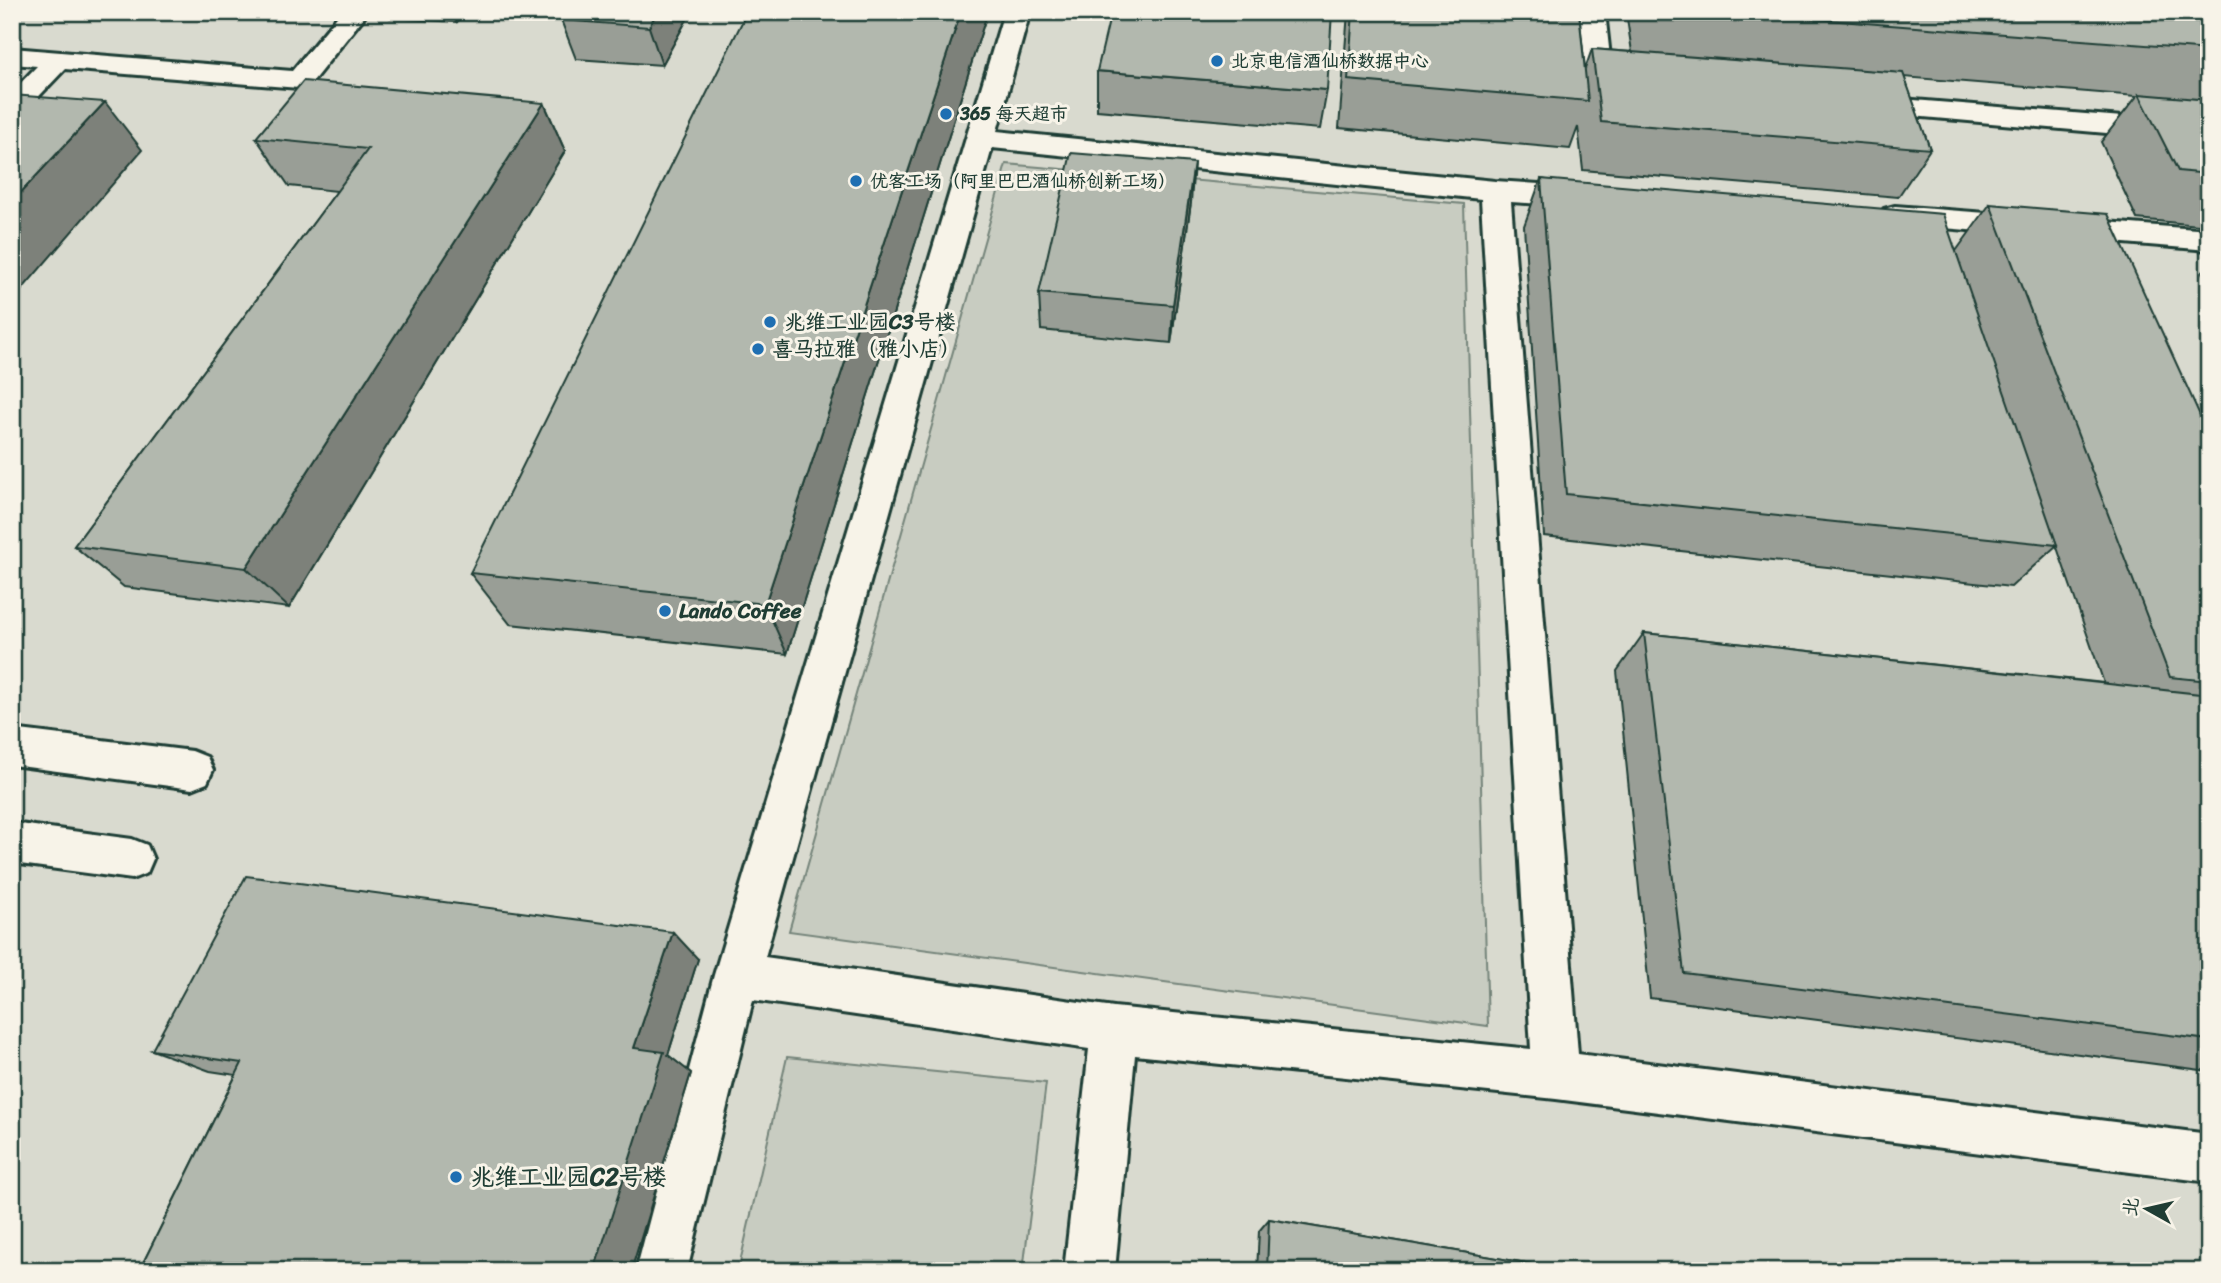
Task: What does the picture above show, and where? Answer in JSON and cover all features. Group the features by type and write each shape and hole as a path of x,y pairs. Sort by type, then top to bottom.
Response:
{"street":[{"path":"12,56 299,80 355,12"},
{"path":"661,1271 737,975 1017,12"},
{"path":"1592,12 1599,83 1640,86"},
{"path":"12,107 58,60"},
{"path":"1834,102 2209,133"},
{"path":"979,138 1495,191 1617,199"},
{"path":"1495,191 1556,1074"},
{"path":"1863,214 2026,224 2209,240"},
{"path":"12,747 192,769"},
{"path":"12,843 132,859"},
{"path":"737,975 1114,1030 1556,1074 2209,1158"},
{"path":"1089,1271 1114,1030"}],"shaded area":[{"path":"12,12 2209,12 2209,1271 12,1271"},
{"path":"1006,164 1464,204 1488,1026 789,931"},
{"path":"787,1057 1046,1083 1023,1271 738,1271"}],"building":[{"path":"566,12 657,12 649,27 561,20"},
{"name":"兆维工业园C3号楼","path":"747,12 961,12 765,604 470,573"},
{"name":"北京电信酒仙桥数据中心","path":"1111,12 1332,12 1327,90 1097,71"},
{"path":"1353,12 1579,12 1588,101 1348,80"},
{"path":"1724,12 2209,12 2209,50"},
{"path":"1592,49 1903,73 1930,149 1601,122"},
{"path":"303,81 544,103 246,568 74,546 368,149 256,138"},
{"path":"2139,94 2209,100 2209,174 2178,171"},
{"path":"12,95 105,102 12,202"},
{"path":"1071,153 1194,163 1173,305 1039,293"},
{"path":"1541,179 1943,214 2057,545 1566,494"},
{"path":"1990,204 2108,214 2209,435 2209,681 2170,677"},
{"path":"1644,633 2209,695 2209,1040 1684,973"},
{"name":"兆维工业园C2号楼","path":"246,876 673,932 634,1048 664,1052 594,1271 139,1271 242,1063 152,1050"},
{"path":"1269,1219 1573,1271 1267,1271"}],"place":[{"name":"北京电信酒仙桥数据中心","path":"1217,61"},
{"name":"365 每天超市","path":"946,114"},
{"name":"优客工场（阿里巴巴酒仙桥创新工场）","path":"856,181"},
{"name":"兆维工业园C3号楼","path":"770,322"},
{"name":"喜马拉雅（雅小店）","path":"758,349"},
{"name":"Lando Coffee","path":"665,611"},
{"name":"兆维工业园C2号楼","path":"456,1177"}]}
